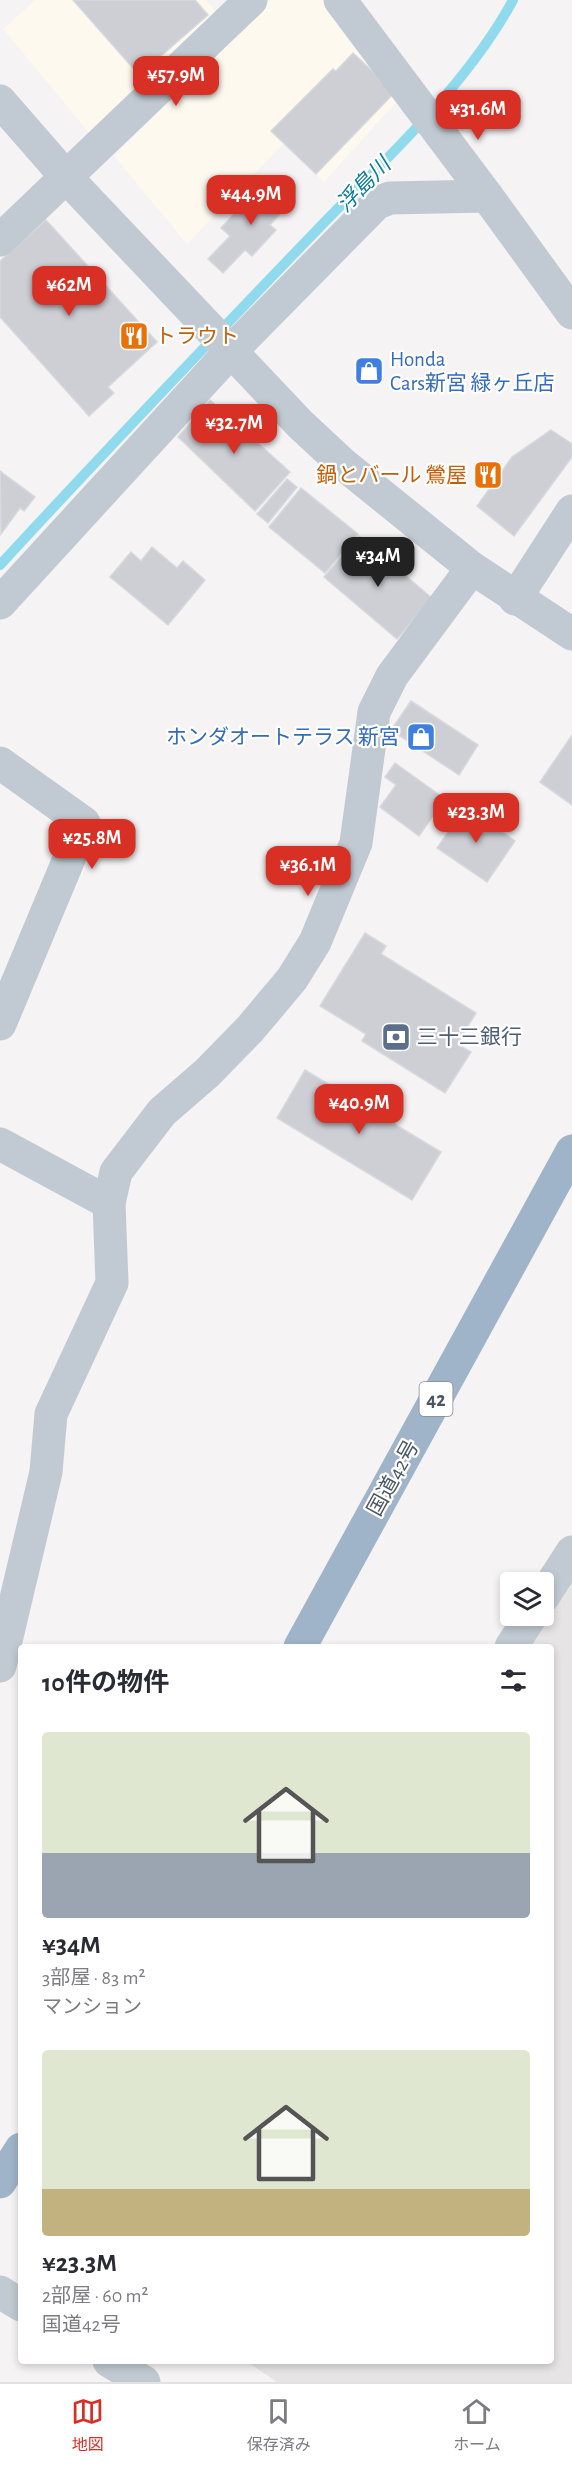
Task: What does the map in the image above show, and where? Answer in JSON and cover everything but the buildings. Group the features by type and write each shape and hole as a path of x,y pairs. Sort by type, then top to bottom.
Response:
{"highway":[{"name":"国道42号","path":"302,1644 572,1151"},
{"path":"0,2182 18,2155"}],"street":[{"path":"0,240 251,0"},
{"path":"340,0 572,313"},
{"path":"0,101 67,178 300,424 343,464 472,568 515,599 572,634"},
{"path":"0,603 231,351 378,203 390,198 487,196"},
{"path":"515,599 572,511"},
{"path":"0,1666 46,1472 51,1414 112,1283 109,1203 116,1172 162,1112 250,1029 292,979 315,942 356,843 374,712 392,676 472,568"},
{"path":"0,763 84,823 0,1024"},
{"path":"0,1144 109,1203"},
{"path":"554,1581 572,1552"},
{"path":"513,1644 525,1626"},
{"path":"0,2292 18,2303"},
{"path":"115,2364 144,2382"}],"shaded area":[{"path":"35,0 206,0 217,13 90,134 3,29"},
{"path":"271,0 330,0 400,98 324,182 284,143 187,244 114,156"},
{"path":"572,1581 572,2382 277,2382 250,2364 554,2364 554,1644 532,1644 543,1626 554,1626 554,1609"}],"waterway":[{"name":"浮島川","path":"0,565 197,355 422,122 472,63 513,0"}],"place":[{"name":"トラウト","path":"134,336"},
{"name":"Honda Cars新宮 緑ヶ丘店","path":"369,371"},
{"name":"鍋とバール 鶯屋","path":"488,475"},
{"name":"ホンダオートテラス 新宮","path":"421,737"},
{"name":"三十三銀行","path":"396,1037"}]}
